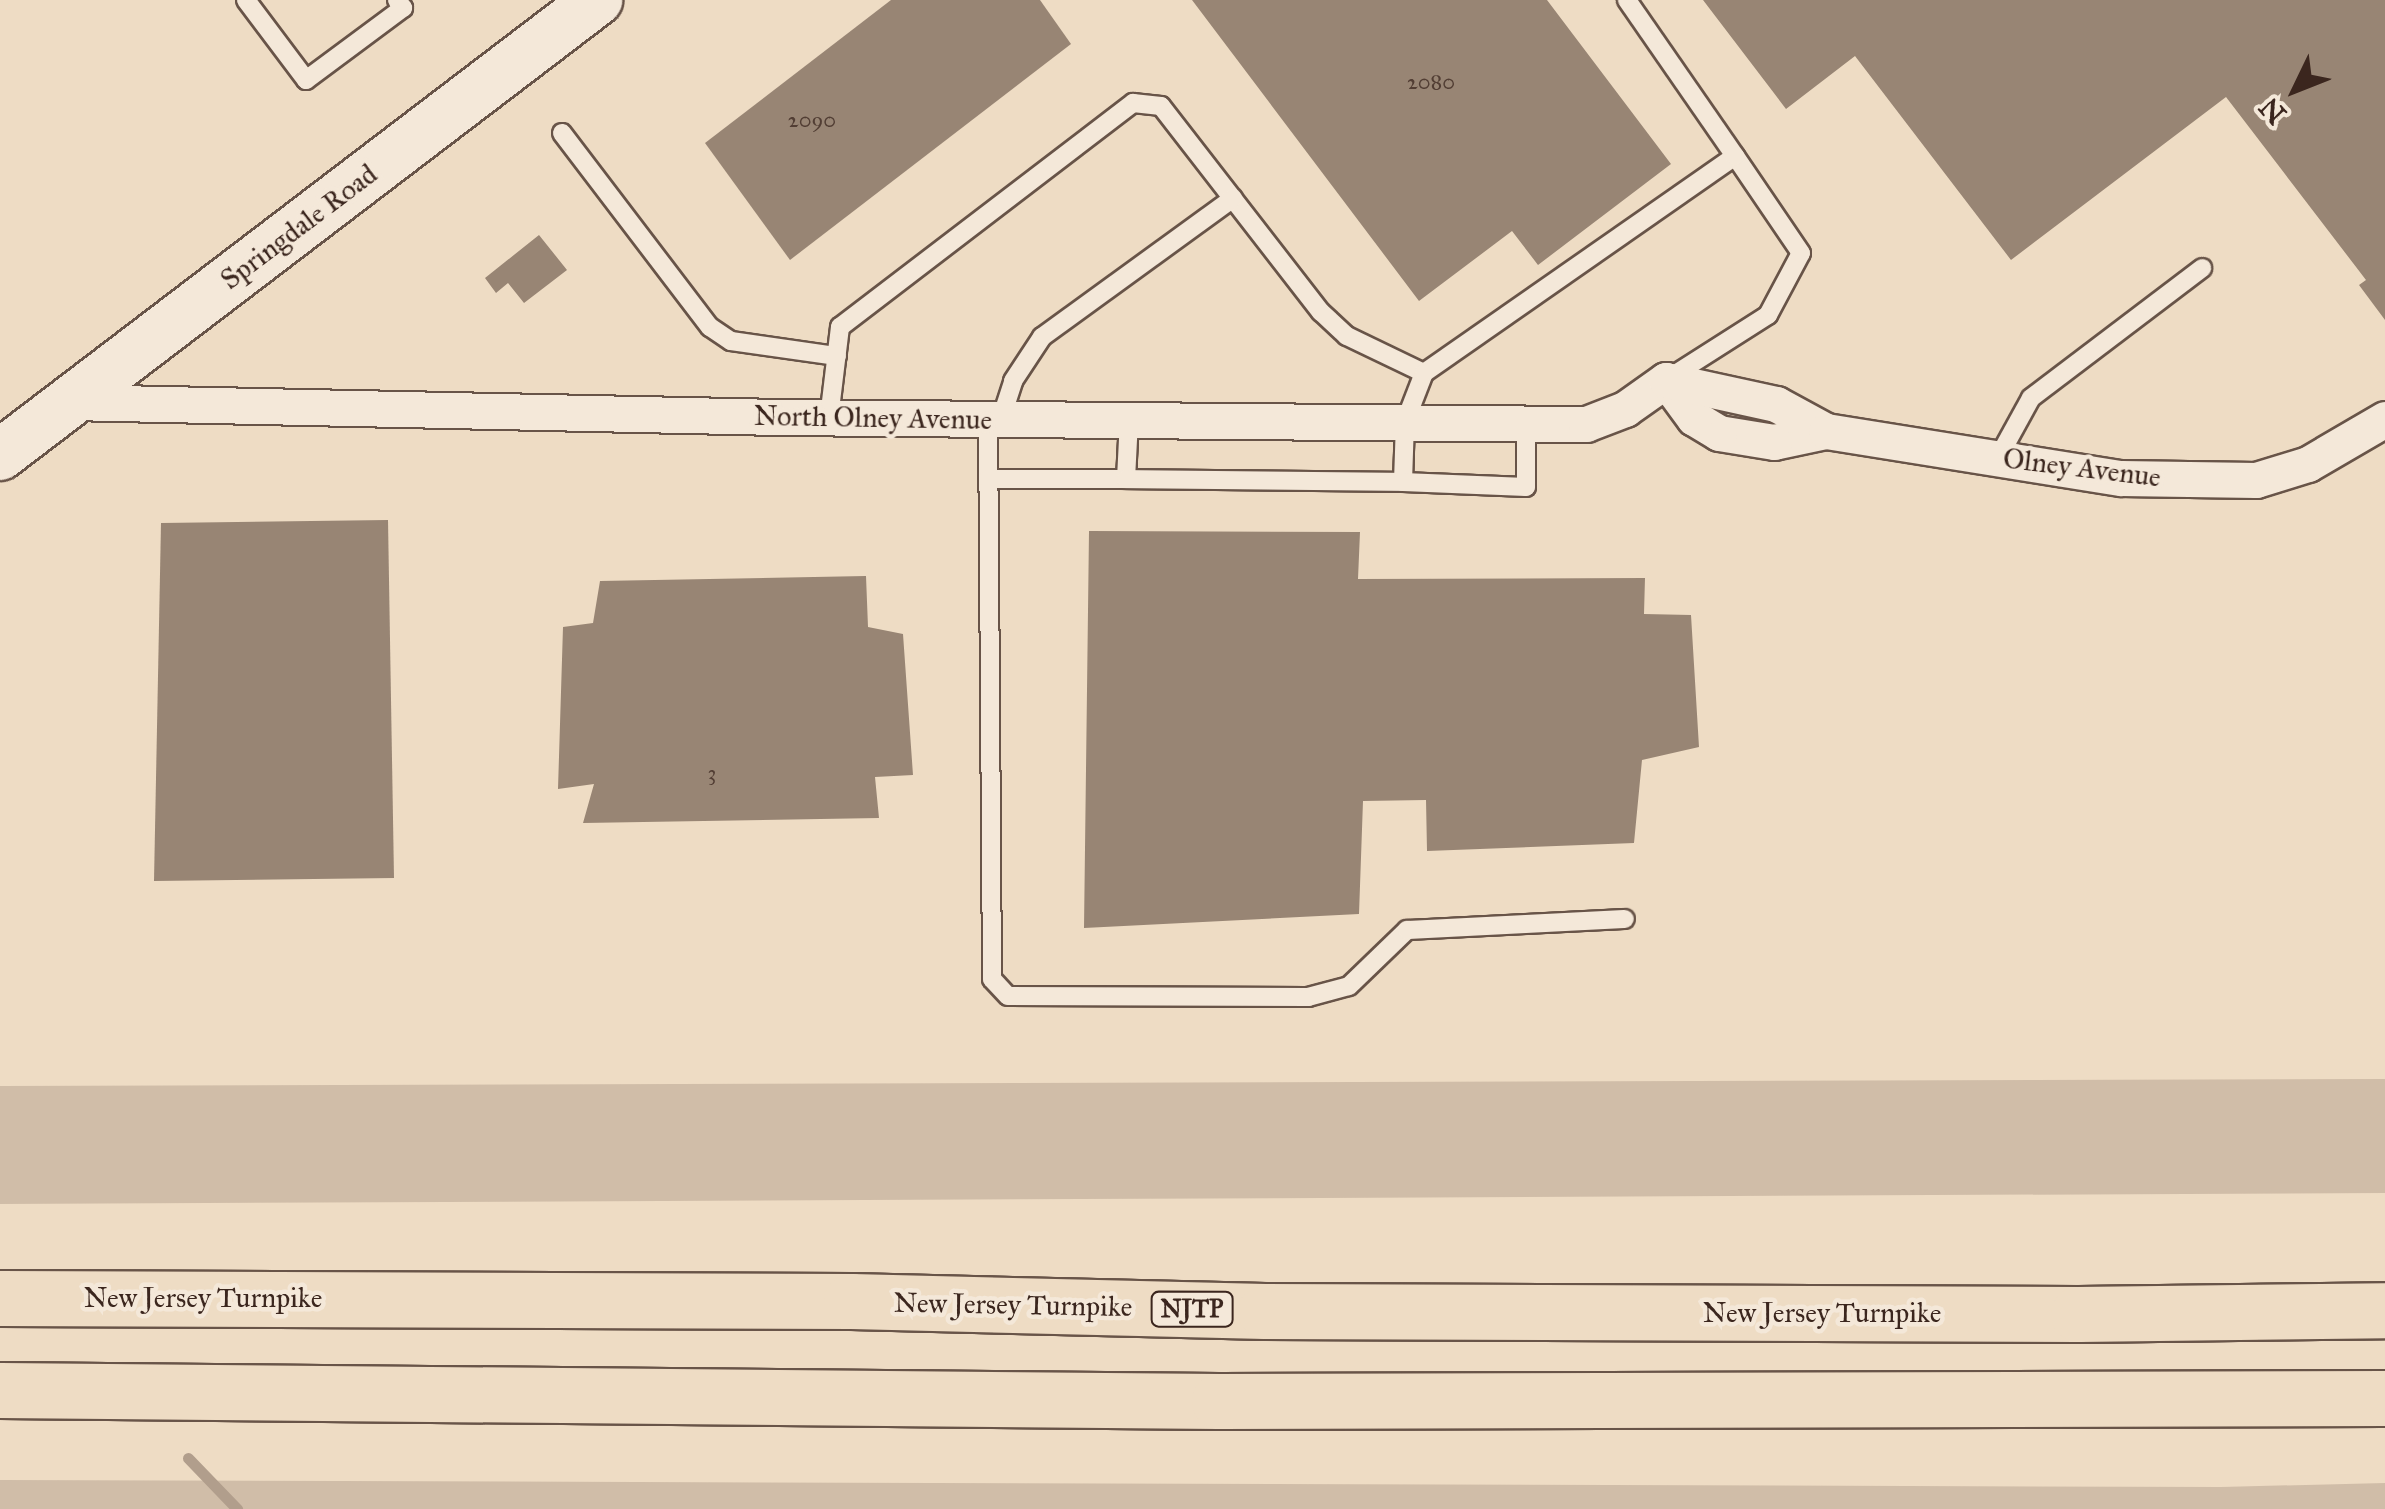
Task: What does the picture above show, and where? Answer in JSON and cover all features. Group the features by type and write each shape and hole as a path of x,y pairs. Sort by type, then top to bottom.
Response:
{"highway":[{"name":"New Jersey Turnpike","path":"0,1298 832,1301 1265,1311 2078,1314 2385,1310"},
{"path":"0,1390 1218,1400 2385,1398"}],"main road":[{"name":"Springdale Road","path":"0,455 598,0"}],"street":[{"name":"North Olney Avenue","path":"69,402 829,418 1586,424 1606,418 1666,380"},
{"name":"Olney Avenue","path":"1666,380 1776,404 1826,431 2121,478 2256,480 2308,464 2385,419"}],"lane":[{"path":"246,0 306,80 403,8 397,0"},
{"path":"1627,0 1801,253 1768,315 1666,380"},
{"path":"829,418 840,327 1133,103 1161,106 1321,312 1346,336 1424,373"},
{"path":"562,133 710,327 731,342 836,356"},
{"path":"1404,482 1405,422 1424,373 1735,156"},
{"path":"1233,198 1042,337 994,419 988,478 992,979 1008,996 1308,996 1349,986 1407,930 1625,919"},
{"path":"1998,458 2031,398 2202,268"},
{"path":"1126,479 1128,420"},
{"path":"988,478 1526,487 1526,423"}],"shaded area":[{"path":"2385,1079 2385,1193 0,1204 0,1086"},
{"path":"0,1480 2221,1487 2385,1483 2385,1509 0,1509"}],"building":[{"path":"891,0 1040,0 1071,44 790,260 705,143"},
{"path":"1192,0 1547,0 1671,164 1538,265 1512,231 1419,301"},
{"path":"1703,0 2385,0 2385,320 2359,285 2366,280 2226,97 2011,260 1855,56 1786,109"},
{"path":"539,235 567,270 524,303 508,283 496,293 485,278"},
{"path":"388,520 394,878 154,881 161,523"},
{"path":"1089,531 1360,532 1358,579 1645,578 1644,614 1691,615 1699,747 1642,760 1634,843 1427,851 1426,800 1363,801 1359,914 1084,928"},
{"path":"866,576 868,627 903,634 913,775 875,777 879,818 583,823 594,784 558,789 563,627 593,623 600,581"}],"waterway":[{"path":"188,1458 237,1509"}]}
